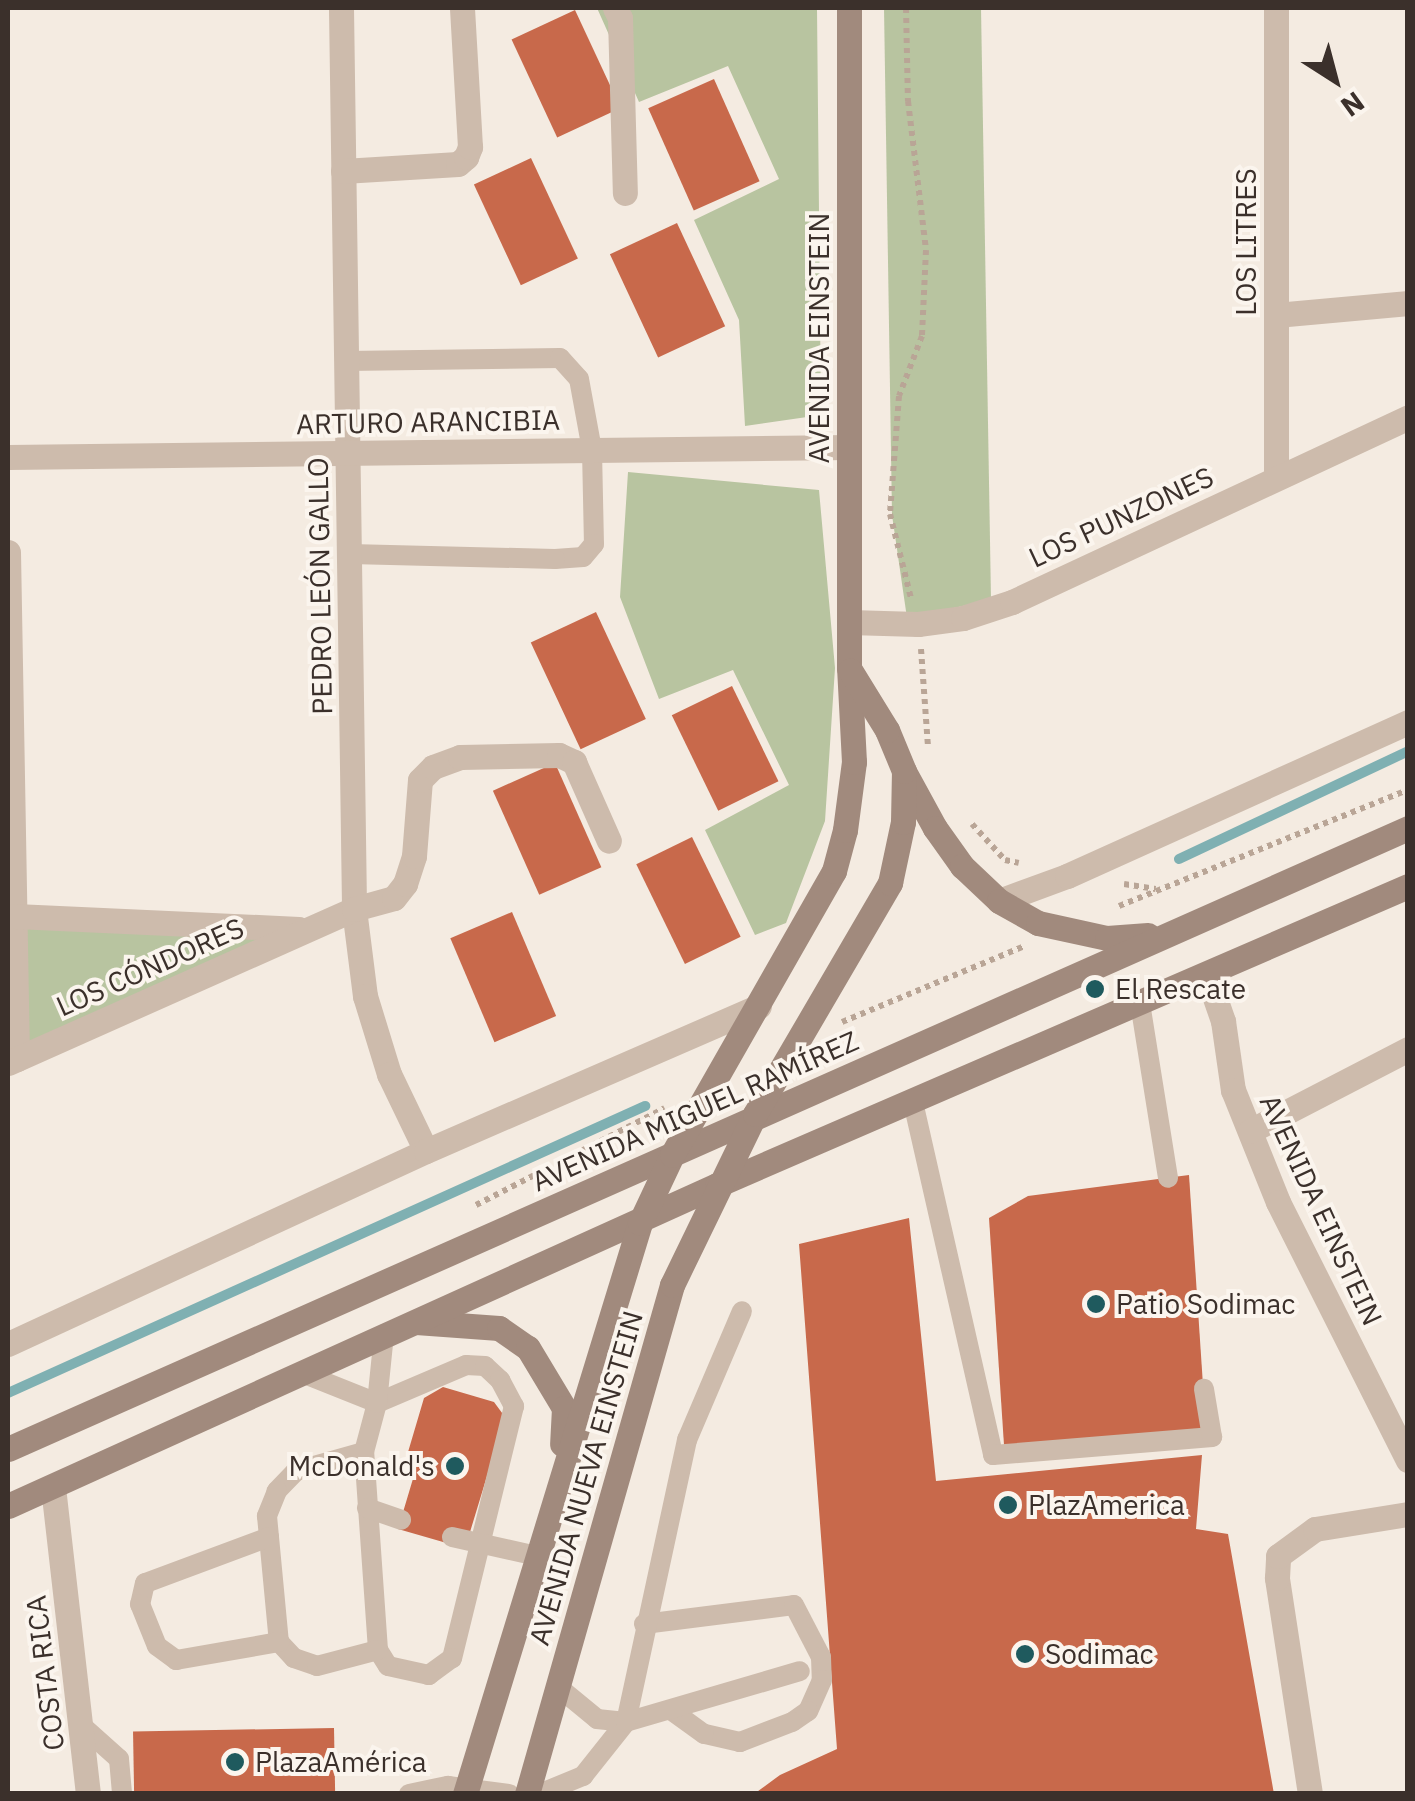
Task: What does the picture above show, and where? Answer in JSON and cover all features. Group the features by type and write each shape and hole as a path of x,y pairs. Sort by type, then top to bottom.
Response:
{"main road":[{"name":"AVENIDA EINSTEIN","path":"640,1223 672,1155 834,871 845,830 854,762 848,668 850,8"},
{"path":"848,668 887,730 934,828 962,866 999,900 1038,923 1107,938 1168,934"},
{"path":"717,1185 890,884 902,822 904,771"},
{"name":"AVENIDA MIGUEL RAMÍREZ","path":"8,1449 672,1155 755,1114 1408,828"},
{"path":"8,1506 717,1185 1408,886"},
{"name":"AVENIDA NUEVA EINSTEIN","path":"527,1794 672,1285 717,1185"},
{"name":"AVENIDA NUEVA EINSTEIN","path":"466,1790 640,1223"},
{"path":"411,1322 499,1328 528,1348 564,1408 561,1478"}],"street":[{"name":"PEDRO LEÓN GALLO","path":"341,8 354,909 365,996 389,1074 426,1152"},
{"path":"343,171 458,164 466,157 470,147 462,8"},
{"path":"615,8 620,18 625,193"},
{"name":"LOS LITRES","path":"1276,8 1276,476"},
{"path":"1276,316 1408,303"},
{"name":"LOS PUNZONES","path":"849,622 918,624 963,618 1012,602 1408,416"},
{"name":"ARTURO ARANCIBIA","path":"8,458 849,446"},
{"path":"8,552 15,916 11,1060"},
{"path":"999,900 1068,876 1408,722"},
{"name":"LOS CÓNDORES","path":"11,1060 354,909 394,898 405,884 414,856 420,780 433,766 460,756 558,755 574,762 609,841"},
{"name":"LOS CÓNDORES","path":"15,916 308,930"},
{"name":"AVENIDA EINSTEIN","path":"1207,975 1223,1021 1234,1090 1278,1202 1408,1460"},
{"path":"8,1344 426,1152 758,1006"},
{"path":"1250,1131 1408,1050"},
{"name":"COSTA RICA","path":"52,1487 88,1794"},
{"path":"1310,1794 1277,1578 1278,1556 1315,1528 1408,1514"}],"lane":[{"path":"347,360 560,358 579,379 592,450 594,544 582,557 350,554"},
{"path":"1140,1004 1168,1178"},
{"path":"913,1102 993,1455 1212,1437 1204,1389"},
{"path":"539,1794 583,1776 626,1722 644,1624 687,1440 742,1312"},
{"path":"302,1373 377,1403 466,1365 484,1366 500,1380 514,1406 452,1658 429,1675 416,1676 388,1666 378,1650 364,1452 377,1403 384,1334"},
{"path":"364,1452 296,1472 277,1491 267,1516 279,1642 294,1658 317,1666 378,1650"},
{"path":"367,1508 401,1520"},
{"path":"269,1536 145,1583 140,1604 157,1646 176,1660 279,1642"},
{"path":"452,1538 537,1556"},
{"path":"644,1624 794,1605 821,1658 818,1695 808,1711 792,1722 740,1742 704,1734 672,1711"},
{"path":"558,1686 597,1720 626,1722 800,1671"},
{"path":"81,1724 119,1759 122,1794"},
{"path":"410,1794 466,1790 509,1794"}],"path":[{"path":"906,8 908,102 926,250 922,336 899,396 890,514 918,624 930,758"},
{"path":"965,817 1004,860 1068,876"},
{"path":"1122,884 1158,889"}],"green space":[{"path":"597,8 817,8 821,415 745,426 739,320 694,220 779,179 728,66 639,102"},
{"path":"884,8 981,8 991,600 907,618 892,515"},
{"path":"628,472 819,490 835,668 825,821 786,923 755,935 705,830 789,785 733,670 659,699 620,597"},
{"path":"304,920 26,1043 27,923"}],"building":[{"path":"575,10 621,108 557,137 512,40"},
{"path":"714,79 760,181 694,211 648,108"},
{"path":"531,158 578,259 521,285 474,185"},
{"path":"677,223 725,326 658,358 610,254"},
{"path":"596,612 646,719 581,749 531,642"},
{"path":"732,686 778,781 718,811 672,715"},
{"path":"555,763 601,867 539,895 493,791"},
{"path":"692,837 741,937 685,964 636,864"},
{"path":"512,912 556,1016 494,1042 450,938"},
{"name":"Patio Sodimac","path":"1189,1175 1206,1430 1004,1445 989,1218 1028,1196"},
{"name":"PlazAmerica","path":"909,1218 936,1481 1202,1455 1196,1529 1228,1534 1274,1794 754,1794 780,1775 837,1749 799,1244"},
{"path":"443,1387 494,1402 505,1417 470,1532 450,1544 398,1529 415,1472 403,1469 424,1398"},
{"name":"PlazaAmérica","path":"334,1728 335,1794 134,1794 133,1732"}],"waterway":[{"path":"1179,859 1408,751"},
{"path":"8,1393 645,1106"}],"place":[{"name":"El Rescate","path":"1095,989"},
{"name":"Patio Sodimac","path":"1096,1304"},
{"name":"McDonald's","path":"455,1466"},
{"name":"PlazAmerica","path":"1008,1505"},
{"name":"Sodimac","path":"1025,1654"},
{"name":"PlazaAmérica","path":"235,1762"}]}
